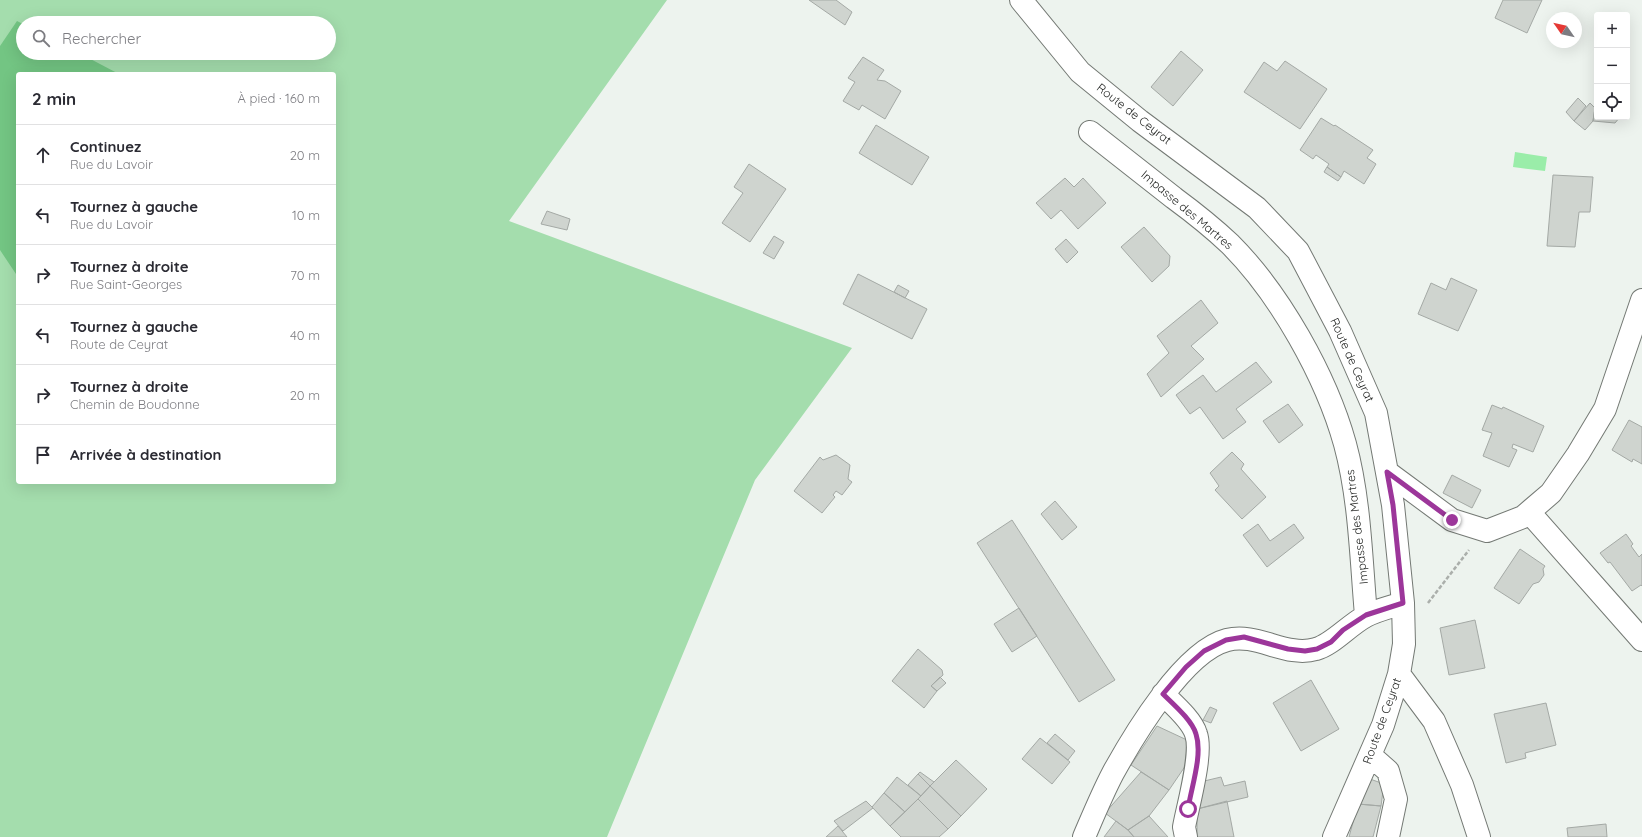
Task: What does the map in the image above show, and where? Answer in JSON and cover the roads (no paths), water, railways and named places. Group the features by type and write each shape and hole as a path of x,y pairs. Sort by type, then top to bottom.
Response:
{"street":[{"name":"Route de Ceyrat","path":"1021,0 1080,72 1140,121 1258,208 1298,251 1340,330 1376,413 1393,505 1403,603 1404,644 1399,674 1383,725 1371,756 1334,837"},
{"name":"Impasse des Martres","path":"1090,132 1207,224 1230,244 1265,284 1297,335 1327,392 1345,444 1355,493 1366,615"},
{"path":"1387,472 1452,520 1487,531 1524,517 1551,493 1578,454 1604,409 1642,300"},
{"path":"1529,512 1572,563 1642,640"},
{"path":"1084,837 1112,774 1163,694 1186,667 1204,651 1226,640 1244,637 1305,651 1317,649 1331,642 1343,630 1366,615 1403,603"},
{"path":"1399,674 1434,721 1462,785 1479,837"},
{"path":"1163,694 1181,712 1196,733 1199,751 1184,827 1186,837"},
{"path":"1371,756 1388,771 1396,799 1388,837"}]}
